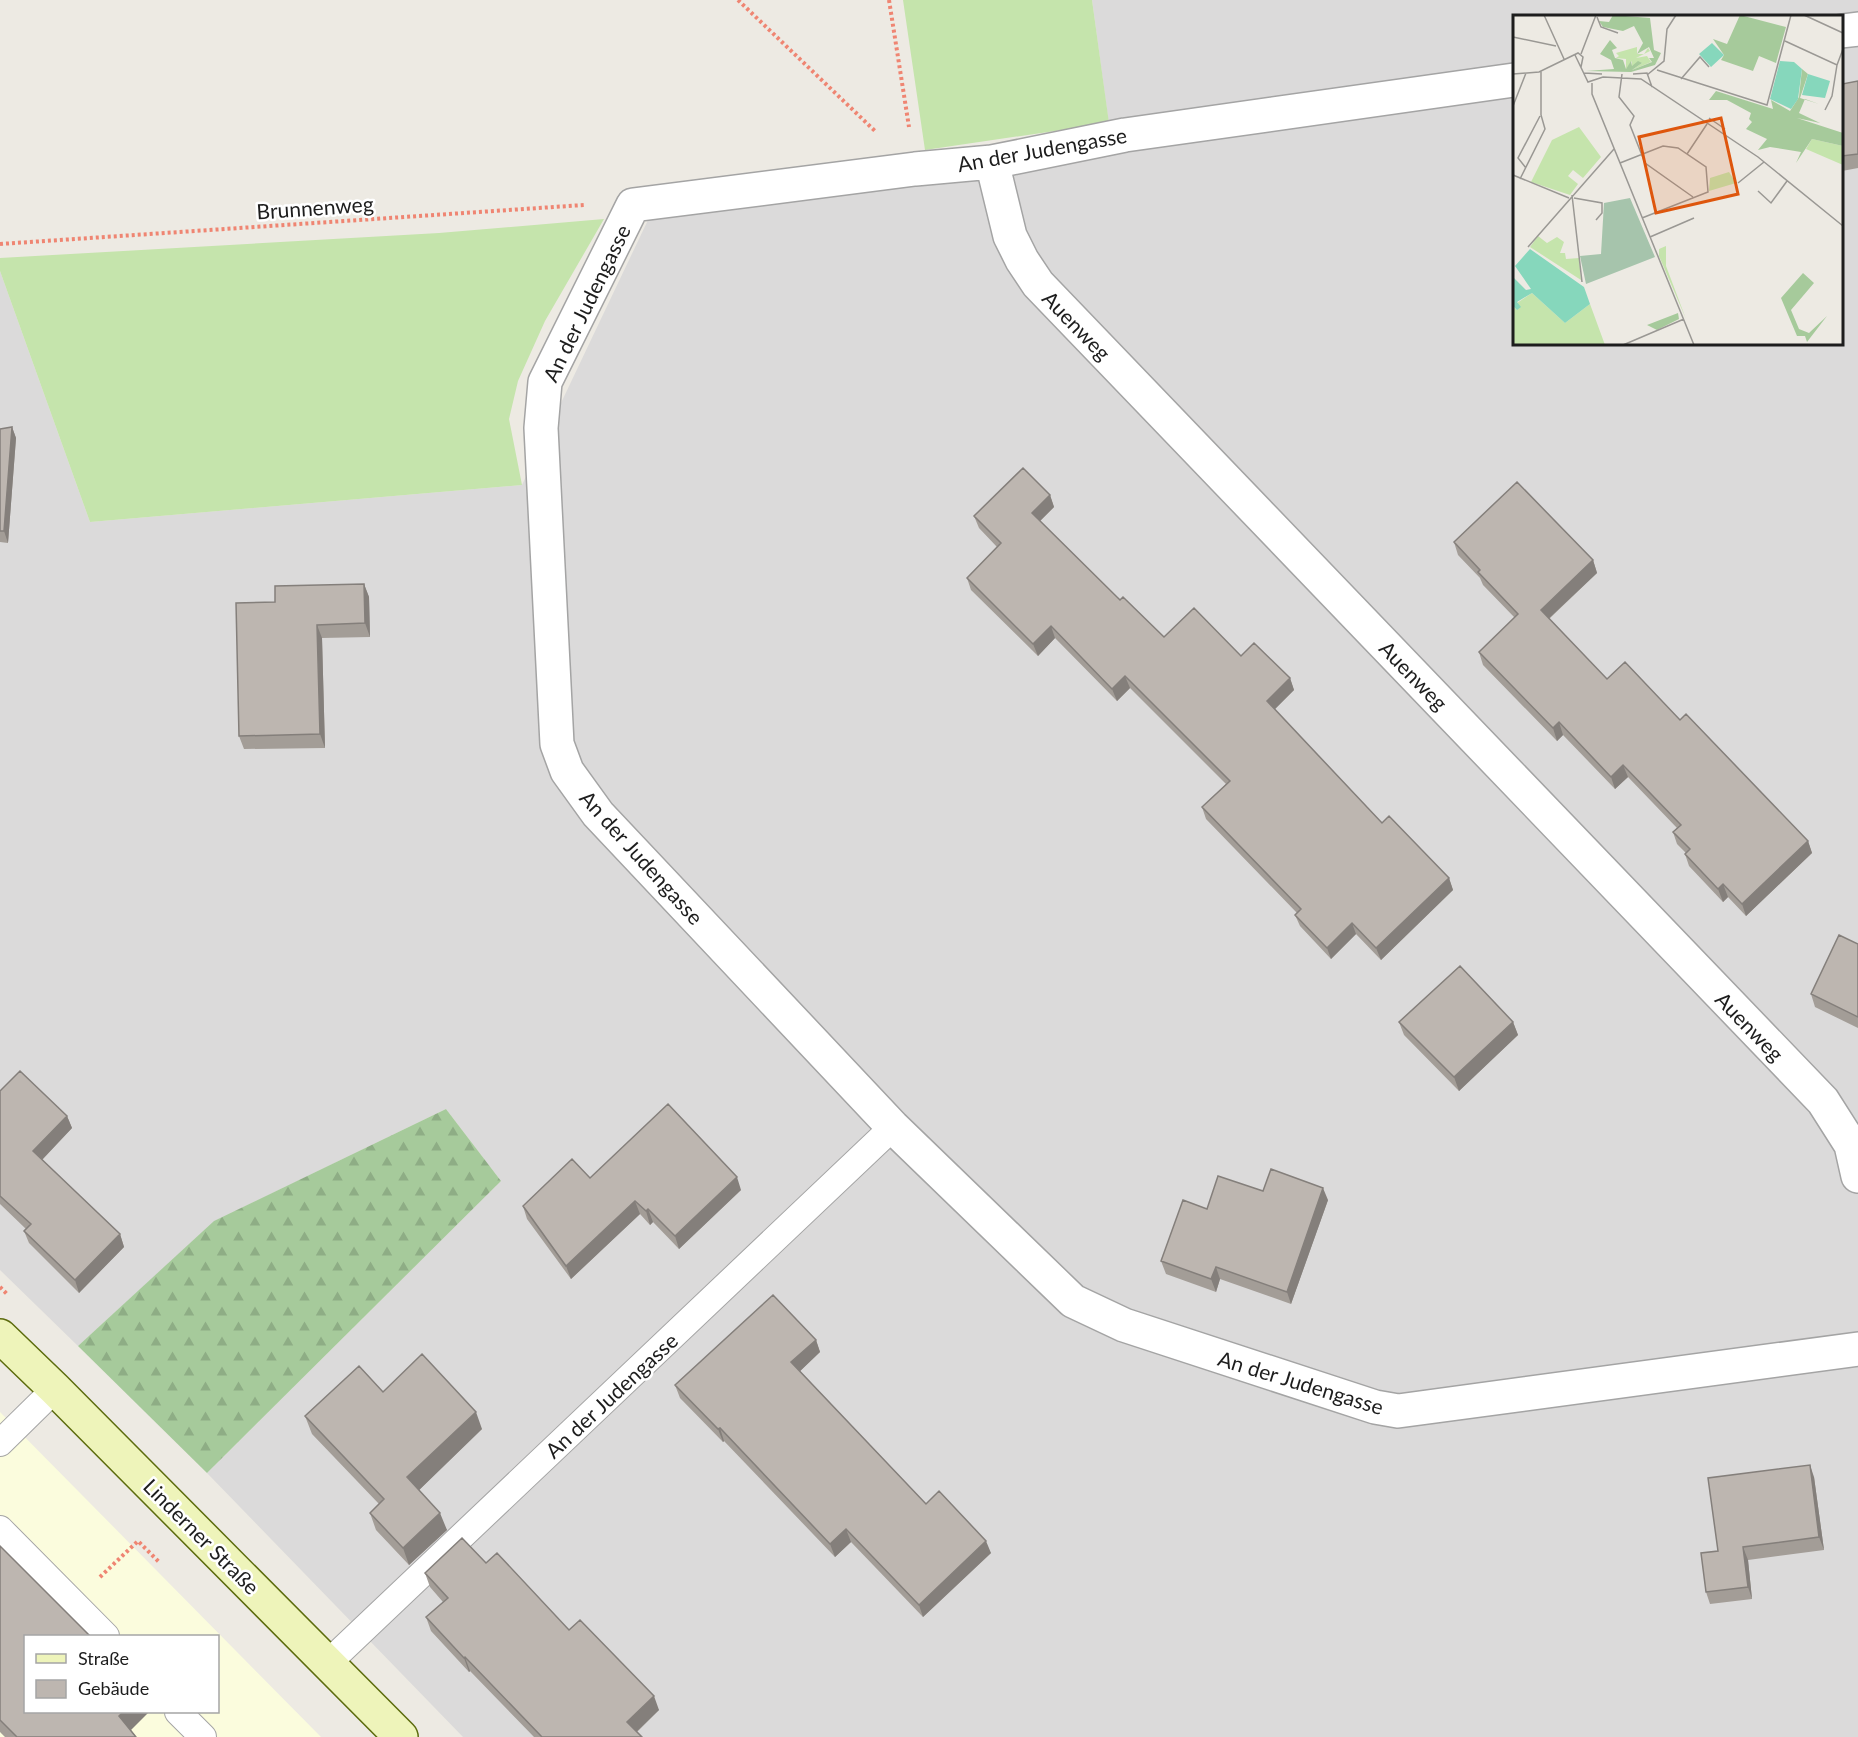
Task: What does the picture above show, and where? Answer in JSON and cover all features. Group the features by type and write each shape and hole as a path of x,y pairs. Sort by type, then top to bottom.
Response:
{"main road":[{"name":"Linderner Straße","path":"0,1336 56,1389 401,1737"}],"street":[{"path":"1843,31 1858,29"},
{"name":"An der Judengasse","path":"1513,80 1125,135 992,162 915,169 633,205 544,382 541,428 557,744 567,771 598,814 893,1126 1073,1301 1124,1325 1375,1407 1398,1411 1858,1349"},
{"name":"Auenweg","path":"992,162 1010,236 1038,284 1823,1101 1851,1145 1858,1176"}],"lane":[{"name":"An der Judengasse","path":"328,1663 893,1126"},
{"path":"0,1443 56,1389"},
{"path":"0,1530 105,1635"},
{"path":"179,1713 203,1737"}],"path":[{"path":"738,0 915,169"},
{"path":"890,0 915,169"},
{"name":"Brunnenweg","path":"0,244 572,205 633,205"},
{"path":"107,1570 138,1541 159,1562"}],"shaded area":[{"path":"1092,0 1858,0 1858,1737 463,1737 207,1473 501,1181 446,1109 215,1221 78,1346 0,1270 0,271 90,522 522,485 648,220 1113,154"},
{"path":"0,1412 321,1737 0,1737"}],"green space":[{"path":"903,0 1092,0 1109,123 925,150"},
{"path":"604,219 545,321 518,381 509,419 522,485 90,522 0,271 0,258 439,233"},
{"path":"446,1109 501,1181 207,1473 78,1346 214,1221"}],"building":[{"path":"1858,81 1858,154 1843,156 1843,84"},
{"path":"12,427 4,531 0,531 0,429"},
{"path":"1023,468 1050,495 1032,513 1120,600 1123,597 1164,637 1194,608 1241,656 1254,643 1290,678 1267,701 1382,823 1389,816 1449,878 1376,948 1352,923 1327,948 1295,915 1301,909 1202,807 1230,781 1125,676 1112,689 1051,626 1033,644 967,578 1001,543 974,516"},
{"path":"1517,482 1593,560 1541,610 1607,679 1625,662 1680,720 1686,714 1808,841 1742,904 1723,884 1718,889 1685,854 1690,849 1673,832 1681,825 1623,765 1611,777 1559,722 1553,728 1479,652 1518,614 1478,572 1480,570 1454,542"},
{"path":"364,584 365,623 317,625 320,734 239,736 236,603 275,602 275,586"},
{"path":"1839,935 1858,944 1858,1017 1811,994"},
{"path":"1460,966 1513,1022 1454,1077 1399,1022"},
{"path":"20,1071 67,1116 33,1151 120,1234 75,1280 24,1231 31,1224 0,1196 0,1091"},
{"path":"668,1104 737,1177 675,1236 648,1209 646,1211 635,1201 566,1266 523,1206 572,1159 590,1178"},
{"path":"1271,1169 1323,1188 1287,1292 1216,1267 1211,1279 1161,1261 1183,1200 1207,1209 1218,1176 1263,1191"},
{"path":"773,1295 816,1340 791,1362 926,1504 939,1491 986,1541 919,1605 846,1529 830,1544 720,1428 718,1429 675,1385"},
{"path":"422,1354 476,1412 407,1477 440,1513 403,1548 370,1513 384,1499 305,1416 359,1366 383,1392"},
{"path":"1810,1465 1819,1537 1743,1547 1748,1587 1706,1592 1701,1553 1718,1551 1708,1478"},
{"path":"462,1538 486,1563 497,1553 569,1630 580,1620 654,1696 627,1722 642,1737 542,1737 426,1617 448,1598 425,1573"},
{"path":"0,1546 89,1635 24,1635 24,1713 122,1713 119,1716 136,1737 17,1737 0,1720"}]}
